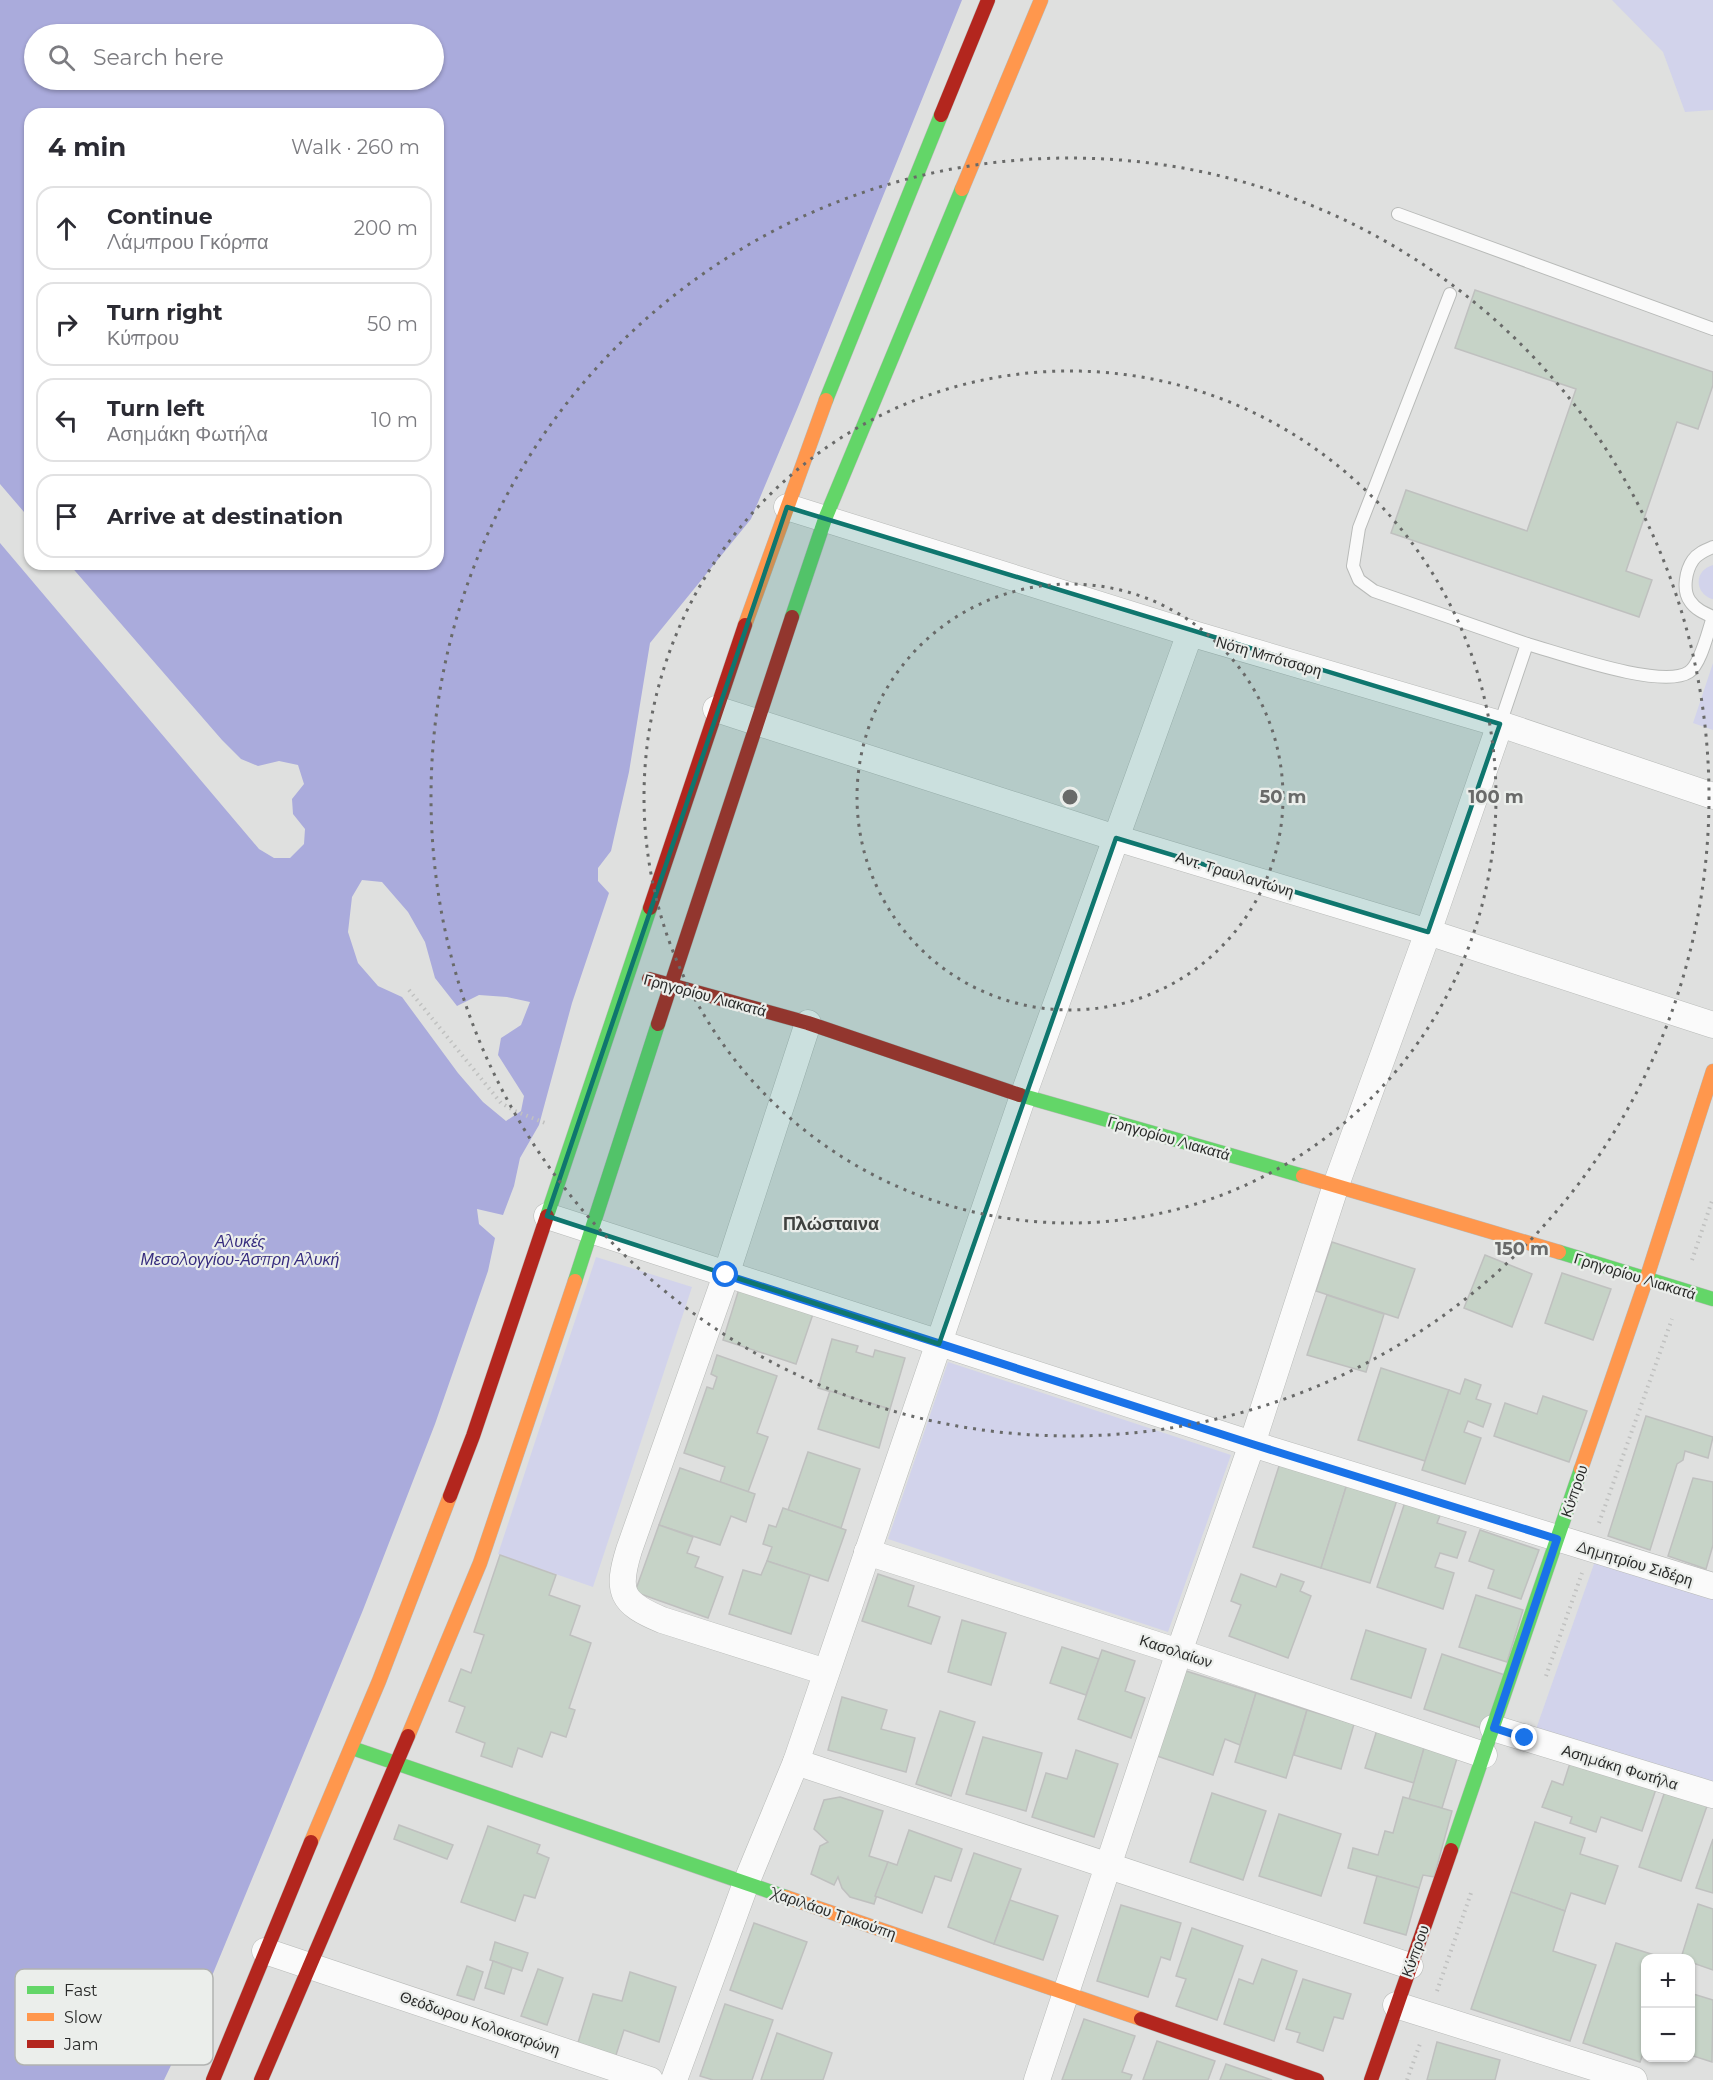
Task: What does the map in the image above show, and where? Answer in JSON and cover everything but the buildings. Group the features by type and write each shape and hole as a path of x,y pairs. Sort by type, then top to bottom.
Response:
{"street":[{"path":"213,2080 235,2020 352,1748 432,1548 473,1436 765,565 788,507 816,424 988,0"},
{"path":"261,2080 480,1563 533,1410 670,985 825,519 1041,0"},
{"name":"Νότη Μπότσαρη","path":"788,507 1190,633 1500,724 1713,796"},
{"path":"674,2080 746,1883 796,1762 1023,1096 1190,633"},
{"name":"Αντ. Τραυλαντώνη","path":"716,709 1116,838 1428,932 1713,1025"},
{"path":"1037,2080 1179,1652 1252,1444 1336,1185 1428,932 1500,724"},
{"name":"Γρηγορίου Λιακατά","path":"627,974 808,1023 1023,1096 1336,1185 1713,1299"},
{"path":"808,1023 726,1275 629,1550 621,1584 629,1601 641,1611 662,1620 826,1672"},
{"name":"Κύπρου","path":"1371,2080 1494,1728 1646,1280 1713,1071"},
{"name":"Δημητρίου Σιδέρη","path":"547,1216 1252,1444 1713,1586"},
{"name":"Κασολαίων","path":"867,1551 1179,1652 1484,1755"},
{"name":"Ασημάκη Φωτήλα","path":"1494,1728 1713,1795"},
{"name":"Χαριλάου Τρικούπη","path":"352,1748 1317,2080"},
{"path":"796,1762 1410,1966"},
{"name":"Θεόδωρου Κολοκοτρώνη","path":"265,1951 650,2080"},
{"path":"1396,2005 1634,2080"}],"lane":[{"path":"1398,214 1713,329"},
{"path":"1450,294 1359,528 1353,566 1359,580 1374,591 1527,644 1631,673 1674,678 1690,671 1698,661 1713,617 1699,610 1690,602 1686,594 1688,571 1693,560 1701,552 1713,547"},
{"path":"1500,724 1527,644"}],"path":[{"path":"409,990 501,1102 515,1111 547,1124"},
{"path":"1544,1683 1713,1198"},
{"path":"1407,2080 1473,1887"}],"highlighted area":[{"path":"787,507 1500,724 1428,932 1116,838 939,1344 547,1216"}],"shaded area":[{"path":"1612,0 1713,0 1713,110 1685,112 1663,52"},
{"path":"1713,565 1712,599 1702,592 1699,582 1702,572"},
{"path":"1713,663 1713,730 1693,723"},
{"path":"596,1257 692,1287 593,1587 498,1554"},
{"path":"948,1362 1231,1455 1168,1632 888,1539"},
{"path":"1595,1561 1713,1597 1713,1786 1535,1732"}],"water":[{"name":"Αλυκές Μεσολογγίου-Άσπρη Αλυκή","path":"0,0 962,0 751,519 650,643 629,772 611,851 598,868 598,881 609,893 572,1003 539,1125 520,1158 514,1186 503,1215 477,1209 479,1224 495,1238 488,1271 435,1424 363,1610 213,1973 213,1969 15,1969 15,2065 171,2065 164,2080 0,2080 0,543 259,849 274,858 290,858 304,844 305,829 293,814 292,799 304,784 298,765 279,761 258,766 241,759 74,570 444,570 444,108 24,108 24,512 0,484","holes":["362,880 382,882 408,912 425,942 435,978 457,1006 479,995 507,997 530,1002 521,1025 501,1038 498,1055 524,1096 521,1111 506,1121 483,1102 458,1073 402,997 378,986 358,963 348,932 352,897"]}],"traffic: fast":[{"path":"826,400 941,115"},
{"path":"792,617 825,519 962,189"},
{"path":"547,1216 650,908"},
{"path":"575,1281 658,1024"},
{"path":"1020,1095 1303,1176"},
{"path":"1559,1252 1713,1299"},
{"path":"1451,1850 1581,1469"},
{"path":"352,1748 786,1897"}],"traffic: slow":[{"path":"962,189 1041,0"},
{"path":"745,625 826,400"},
{"path":"1581,1469 1646,1280 1713,1071"},
{"path":"1303,1176 1559,1252"},
{"path":"408,1736 480,1563 575,1281"},
{"path":"311,1842 379,1681 450,1496"},
{"path":"786,1897 1141,2019"}],"traffic: jam":[{"path":"941,115 988,0"},
{"path":"658,1024 792,617"},
{"path":"650,908 745,625"},
{"path":"649,979 808,1023 1020,1095"},
{"path":"450,1496 473,1436 547,1216"},
{"path":"261,2080 408,1736"},
{"path":"213,2080 311,1842"},
{"path":"1371,2080 1451,1850"},
{"path":"1141,2019 1317,2080"}],"district":[{"name":"Πλώσταινα","path":"831,1224"}],"route":[{"path":"726,1275 1252,1444 1557,1539 1494,1728 1525,1738"}]}
